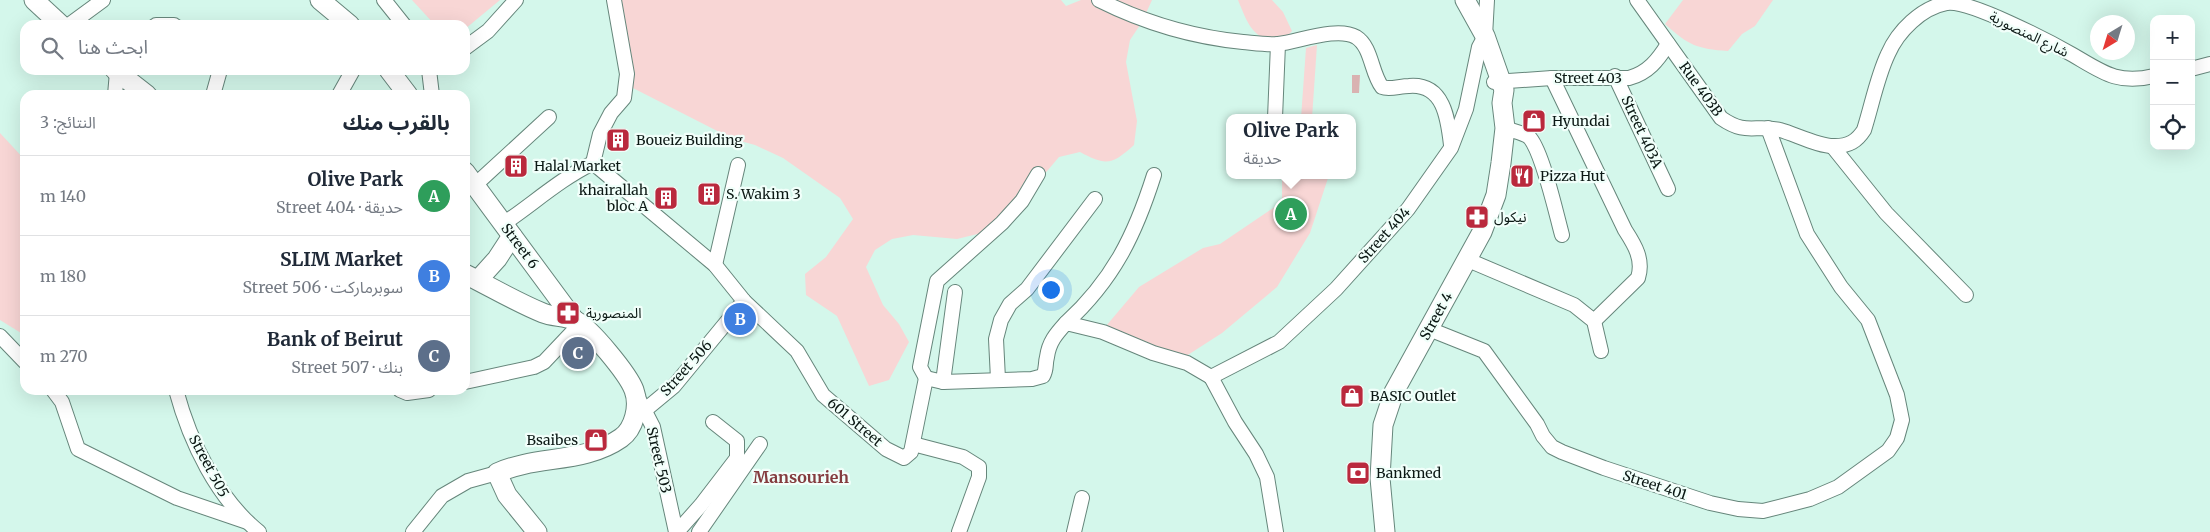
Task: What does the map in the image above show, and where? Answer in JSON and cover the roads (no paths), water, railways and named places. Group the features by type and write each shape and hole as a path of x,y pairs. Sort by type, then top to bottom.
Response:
{"street":[{"path":"34,0 56,20"},
{"path":"76,20 103,0"},
{"path":"320,0 344,20"},
{"path":"384,0 400,20"},
{"path":"470,44 488,31 516,0"},
{"path":"470,381 534,367 544,362 578,322 555,317 471,277 497,259 507,230 537,201 569,174 593,164 600,134 611,113 624,98 627,74 614,0"},
{"path":"1099,0 1128,15 1208,39 1278,44 1302,38 1346,34 1357,38 1364,47 1382,87 1387,89 1421,86 1438,98 1448,116 1451,148"},
{"name":"Street 4","path":"1385,532 1380,478 1383,425 1394,392 1482,232 1496,195 1505,128 1498,82 1482,42 1472,6 1450,0"},
{"name":"Rue 403B","path":"1637,0 1720,118 1730,125 1747,130 1768,128"},
{"name":"شارع المنصورية","path":"1833,147 1850,144 1858,139 1864,130 1888,54 1897,37 1908,25 1927,11 1947,3 1964,4 1996,17 2073,55 2108,76 2126,79 2150,76"},
{"name":"Street 404","path":"1211,377 1279,342 1336,289 1401,218 1451,148 1466,109 1482,42"},
{"path":"1276,114 1278,44"},
{"name":"Street 403","path":"1498,82 1616,76 1629,78 1639,75 1657,61 1668,44"},
{"path":"2195,68 2210,64"},
{"path":"115,90 116,75"},
{"path":"121,75 141,90"},
{"path":"214,90 219,75"},
{"path":"342,90 351,75"},
{"path":"392,75 404,90"},
{"path":"429,75 431,90"},
{"name":"Street 403A","path":"1616,76 1668,189"},
{"path":"1552,78 1625,230 1637,249 1640,261 1638,278 1594,321"},
{"path":"470,178 549,117"},
{"path":"1505,128 1526,136 1535,147 1562,234"},
{"path":"1768,128 1833,147 1886,213 1966,295"},
{"name":"Street 401","path":"1429,329 1484,351 1537,424 1542,436 1552,447 1625,476 1710,504 1762,511 1810,500 1838,488 1888,451 1897,438 1902,420 1897,395 1868,320 1841,287 1806,234 1768,128"},
{"name":"601 Street","path":"593,164 715,264 744,301 797,351 817,388 833,404 894,454 904,458 908,457 913,444"},
{"path":"715,264 738,165"},
{"path":"959,532 979,477 979,467 963,458 913,444 926,378 920,367 937,281 1002,223 1022,201 1038,174"},
{"path":"926,378 942,382 1032,379 1043,376 1046,370 1049,346 1053,337 1089,302 1116,267 1142,212 1154,175"},
{"name":"Street 6","path":"470,178 507,230 578,322 610,355 634,391"},
{"path":"998,379 996,339 1001,320 1010,304 1027,289 1095,199"},
{"path":"1468,260 1574,305 1594,321 1601,351"},
{"path":"530,306 536,299 545,280"},
{"path":"942,382 955,292"},
{"name":"Street 506","path":"645,410 674,386 744,301"},
{"path":"1066,323 1103,332 1153,353 1187,363 1211,377 1234,422 1256,454 1267,478 1276,532"},
{"path":"0,336 20,357"},
{"path":"413,532 442,496 468,481 516,466 584,454 604,447 621,438 630,429 634,421 634,391"},
{"name":"Street 503","path":"634,391 653,427 676,532"},
{"path":"57,395 62,402 78,449 177,498 247,522"},
{"name":"Street 505","path":"178,395 191,435 214,480 229,503 259,532"},
{"path":"676,532 701,505 737,458 737,441 713,422"},
{"path":"699,532 760,444"},
{"path":"497,472 507,495 538,532"},
{"path":"1074,532 1082,498"}],"place":[{"name":"Hyundai","path":"1534,121"},
{"name":"Boueiz Building","path":"618,140"},
{"name":"Halal Market","path":"516,166"},
{"name":"Pizza Hut","path":"1522,176"},
{"name":"S. Wakim 3","path":"709,194"},
{"name":"khairallah bloc A","path":"666,198"},
{"name":"Olive Park","path":"1291,214"},
{"name":"نيكول","path":"1477,217"},
{"name":"المنصورية","path":"568,313"},
{"name":"SLIM Market","path":"740,319"},
{"name":"Bank of Beirut","path":"578,353"},
{"name":"BASIC Outlet","path":"1352,396"},
{"name":"Bsaibes","path":"596,440"},
{"name":"Bankmed","path":"1358,473"}],"district":[{"name":"Mansourieh","path":"801,477"}]}
